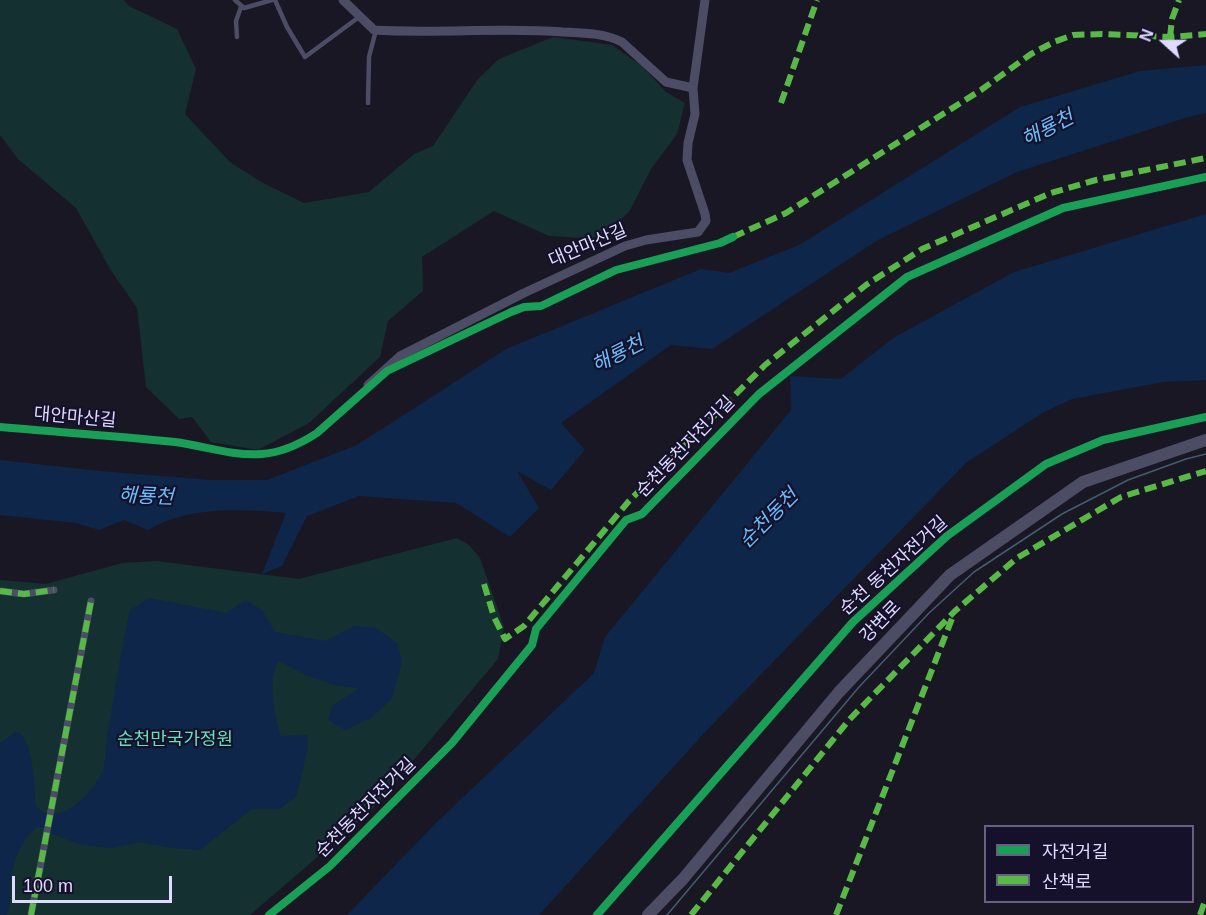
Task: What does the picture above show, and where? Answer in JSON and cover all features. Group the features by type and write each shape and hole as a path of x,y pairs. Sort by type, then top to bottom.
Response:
{"street":[{"path":"343,0 359,17 376,30 533,30 602,35 622,42 666,82 693,88"},
{"name":"대안마산길","path":"368,385 400,356 524,293 625,246 646,240 698,232 706,221 687,160 688,143 695,114 693,88 705,0"},
{"name":"강변로","path":"648,915 683,879 839,692 950,575 1083,482 1206,440"},
{"path":"0,591 24,594 54,590"},
{"path":"31,915 91,601"}],"lane":[{"path":"235,0 241,7 253,7 273,0 305,57 359,17"},
{"path":"237,37 236,21 241,7"},
{"path":"368,103 369,57 376,30"}],"green space":[{"path":"0,0 124,0 129,6 177,29 196,69 185,114 230,162 261,182 304,203 369,192 414,154 433,146 478,79 499,59 553,37 612,45 642,66 666,92 685,103 677,134 651,169 629,212 600,239 549,236 494,211 422,257 423,291 388,321 380,357 309,423 258,450 211,442 192,417 179,419 146,387 137,308 110,269 76,208 18,159 0,135"},
{"name":"순천만국가정원","path":"457,538 469,545 480,558 504,627 498,659 371,811 250,915 0,915 0,580 46,584 122,563 156,561 299,579"}],"water":[{"name":"해룡천","path":"1206,65 1206,113 1017,172 878,240 712,349 671,345 561,423 585,450 551,490 517,471 539,508 510,537 456,503 359,496 307,516 282,566 262,574 286,513 233,510 197,513 164,522 148,530 124,520 99,530 76,523 0,515 0,460 210,480 267,480 357,445 506,349 701,269 729,273 799,245 1020,107 1140,71"},
{"name":"순천동천","path":"1206,214 1206,380 1163,382 1072,399 1044,412 966,463 707,730 539,915 347,915 437,822 594,673 605,637 791,410 790,376 841,379 893,338 1014,272"},
{"path":"150,598 226,613 246,600 262,610 275,632 325,641 355,626 376,628 397,643 402,661 392,699 371,718 345,730 328,720 332,706 359,688 333,685 278,661 272,689 280,736 307,735 308,747 296,797 279,809 252,809 200,850 171,848 140,842 112,848 81,845 51,833 45,828 37,827 26,838 18,854 11,878 7,915 0,915 0,743 15,732 19,732 24,738 32,766 36,806 45,813 64,812 83,798 103,768 120,657 130,610"}],"tram line":[{"path":"667,915 859,687 929,613 974,572 1062,514 1128,480 1206,454"}],"marked path":[{"path":"781,103 817,0"},
{"path":"1170,37 1172,19 1179,0"},
{"path":"733,237 786,213 981,90 1031,54 1054,42 1073,35 1170,37 1206,34"},
{"path":"484,584 494,617 505,639 524,626 629,501 765,365 866,285 922,249 1051,193 1096,180 1206,158"},
{"path":"691,915 849,720 955,611 1017,558 1121,497 1206,471"},
{"path":"0,591 24,594 54,590"},
{"path":"31,915 91,601"},
{"path":"836,915 953,616"},
{"path":"1200,915 1206,898"}],"cycle path":[{"name":"순천동천자전거길","path":"269,915 330,866 452,743 532,645 536,629 626,520 642,514 759,394 907,277 1063,208 1206,177"},
{"path":"0,427 175,442 239,454 276,452 317,433 387,371 511,312 524,307 541,306 616,270 720,243 733,237"},
{"name":"순천 동천자전거길","path":"597,915 853,622 947,536 1046,464 1103,440 1206,417"}]}
